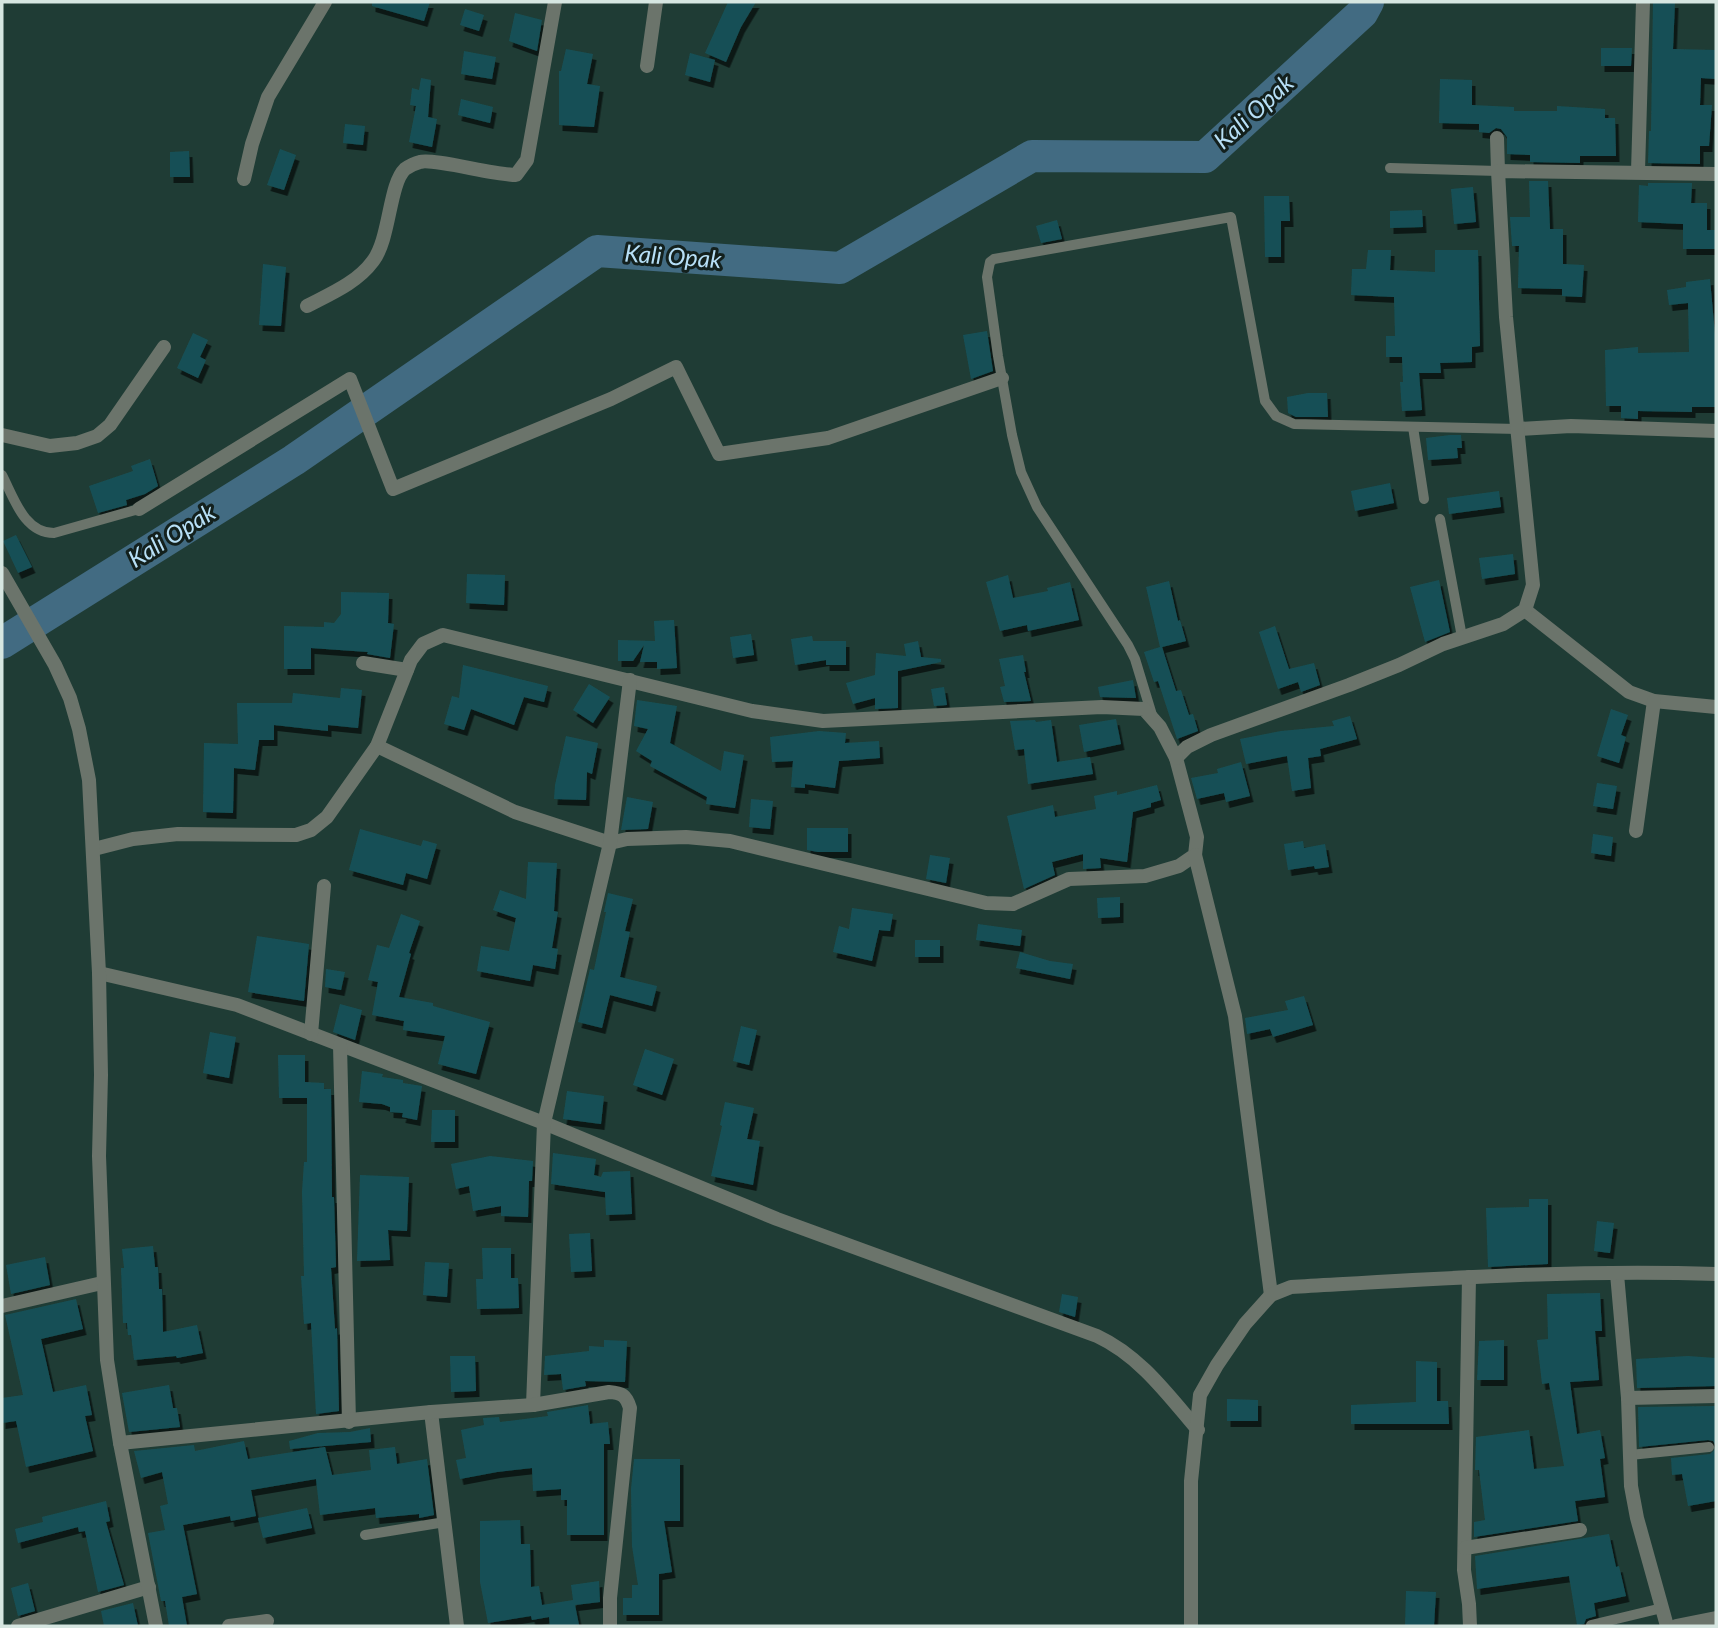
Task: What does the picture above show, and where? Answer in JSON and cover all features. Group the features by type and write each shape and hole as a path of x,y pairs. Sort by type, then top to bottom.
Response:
{"street":[{"path":"244,179 252,144 268,97 325,2"},
{"path":"307,306 352,282 373,261 382,244 398,184 405,170 422,161 501,175 516,175 527,160 555,2"},
{"path":"647,66 656,2"},
{"path":"1638,171 1643,2"},
{"path":"1176,758 1187,747 1211,735 1349,685 1461,637 1503,624 1525,610 1533,585 1506,317 1497,138"},
{"path":"1497,171 1716,174"},
{"path":"2,435 50,446 77,443 97,436 110,425 164,347"},
{"path":"139,509 350,379 393,489 611,399 676,367 719,454 828,438 1002,378"},
{"path":"1518,429 1571,426 1716,431"},
{"path":"5,580 55,665 70,698 89,780 99,973 102,1283 107,1360 120,1443 156,1626"},
{"path":"1525,610 1629,692 1654,701 1716,707"},
{"path":"94,849 133,839 178,834 296,835 311,830 327,817 377,746 411,660 423,644 443,635 752,711 823,721 1102,707 1144,709 1160,727 1176,758 1197,837 1195,855 1235,1016 1272,1295"},
{"path":"363,663 407,670"},
{"path":"533,1405 544,1123 610,843 630,680"},
{"path":"1636,831 1654,701"},
{"path":"377,746 515,812 610,843 627,839 686,837 730,841 986,903 1013,904 1069,879 1145,876 1180,866 1195,855"},
{"path":"311,1034 324,886"},
{"path":"99,973 237,1005 544,1123 777,1219 1097,1336 1120,1348 1145,1368 1198,1430"},
{"path":"340,1045 349,1422"},
{"path":"1191,1626 1191,1481 1200,1395 1231,1343 1272,1295 1291,1287 1469,1278 1651,1272 1716,1274"},
{"path":"1617,1274 1628,1398 1631,1486 1637,1518 1667,1626"},
{"path":"1469,1278 1464,1570 1470,1626"},
{"path":"2,1306 102,1283"},
{"path":"120,1443 431,1412 533,1405 609,1392 621,1393 627,1397 631,1408 610,1598 610,1626"},
{"path":"1628,1398 1716,1396"},
{"path":"431,1412 457,1626"},
{"path":"1465,1548 1580,1530"},
{"path":"18,1626 149,1587"},
{"path":"1675,1626 1716,1618"},
{"path":"229,1626 267,1621"}],"lane":[{"path":"1390,167 1497,171"},
{"path":"1153,719 1135,659 1128,645 1030,495 1018,459 1002,378 987,277 990,262 994,259 1230,217 1265,401 1276,416 1294,424 1518,429"},
{"path":"1413,427 1424,499"},
{"path":"2,475 31,527 46,533 139,509"},
{"path":"1440,519 1461,637"},
{"path":"1630,1455 1709,1447"},
{"path":"365,1535 445,1522"},
{"path":"1591,1625 1662,1608"}],"building":[{"path":"372,2 430,2 424,21 372,6"},
{"path":"728,2 756,2 741,27 726,62 705,53"},
{"path":"1653,2 1675,2 1673,49 1716,50 1716,79 1701,78 1700,105 1712,105 1709,146 1700,146 1700,164 1648,163"},
{"path":"465,9 484,15 479,31 460,25"},
{"path":"515,13 542,20 537,51 509,41"},
{"path":"1601,48 1632,48 1631,66 1601,66"},
{"path":"566,49 593,54 587,84 600,86 594,127 559,125 559,71"},
{"path":"464,51 496,57 492,79 461,74"},
{"path":"690,53 715,60 710,82 685,75"},
{"path":"421,78 431,80 428,117 437,119 432,147 409,142 416,106 410,105 412,88 419,90"},
{"path":"1440,79 1472,80 1472,105 1514,107 1514,111 1557,111 1557,106 1605,109 1605,118 1615,118 1616,156 1580,156 1580,163 1530,162 1530,155 1507,154 1507,137 1501,129 1496,128 1489,133 1479,132 1479,124 1439,123"},
{"path":"461,99 493,107 490,123 458,115"},
{"path":"345,124 365,126 363,145 343,143"},
{"path":"280,149 296,155 284,190 267,185"},
{"path":"189,151 190,177 170,177 170,152"},
{"path":"1529,181 1548,181 1550,229 1563,229 1563,264 1584,265 1582,297 1562,296 1562,289 1518,288 1519,246 1512,246 1510,217 1530,217"},
{"path":"1648,183 1692,183 1691,203 1707,203 1707,230 1716,230 1716,249 1683,249 1683,224 1638,222 1639,185 1648,186"},
{"path":"1473,187 1476,222 1454,224 1451,189"},
{"path":"1264,196 1289,196 1290,221 1281,221 1281,257 1265,257"},
{"path":"1422,210 1423,227 1390,228 1390,211"},
{"path":"1057,220 1062,239 1041,243 1036,226"},
{"path":"1368,250 1391,250 1390,270 1435,272 1435,250 1478,250 1480,346 1472,347 1472,362 1440,363 1441,373 1419,373 1422,410 1402,411 1402,357 1386,357 1386,336 1395,336 1394,297 1351,295 1352,269 1366,269"},
{"path":"263,264 286,267 281,326 259,325"},
{"path":"1710,279 1716,346 1716,407 1692,407 1692,412 1638,411 1638,419 1621,418 1621,406 1606,406 1605,350 1638,347 1638,353 1689,352 1688,303 1669,305 1667,290 1686,287 1686,282"},
{"path":"987,331 993,371 971,379 963,335"},
{"path":"193,333 208,340 200,357 206,360 198,378 177,368"},
{"path":"1327,393 1328,417 1296,417 1288,413 1287,397"},
{"path":"1461,435 1462,448 1457,448 1458,458 1428,460 1426,438"},
{"path":"150,459 158,486 145,494 126,500 127,505 98,513 89,486 133,471 131,466"},
{"path":"1390,483 1394,503 1355,511 1351,491"},
{"path":"1499,491 1501,507 1449,514 1447,498"},
{"path":"16,535 32,567 18,573 3,541"},
{"path":"1513,554 1515,574 1482,579 1479,558"},
{"path":"467,574 505,575 504,605 466,603"},
{"path":"1008,575 1013,598 1048,591 1047,588 1070,582 1079,620 1028,631 1027,625 1000,631 986,582"},
{"path":"1439,580 1450,632 1425,642 1410,587"},
{"path":"1169,581 1178,621 1180,620 1186,641 1162,647 1176,691 1181,690 1189,715 1193,714 1198,731 1177,739 1158,681 1154,682 1144,652 1160,647 1146,587"},
{"path":"341,592 389,593 388,623 394,624 390,658 367,654 368,652 311,648 311,669 284,669 284,626 324,627 324,622 334,623 341,614"},
{"path":"674,620 677,668 657,669 657,662 640,662 644,645 633,661 618,661 618,640 655,641 654,621"},
{"path":"1275,626 1289,669 1314,663 1320,685 1301,692 1298,682 1278,689 1259,632"},
{"path":"751,634 754,655 733,658 730,637"},
{"path":"812,636 813,641 846,641 846,665 826,665 826,660 795,665 791,639"},
{"path":"918,641 921,657 941,659 941,662 898,671 898,708 875,709 875,698 853,704 846,683 875,675 876,653 906,656 904,644"},
{"path":"1023,655 1031,701 1004,702 1000,687 1005,686 999,659"},
{"path":"463,665 548,686 544,702 524,697 514,725 471,709 464,730 444,724 452,696 459,698"},
{"path":"1133,680 1136,698 1100,697 1098,687"},
{"path":"589,684 610,697 593,723 573,710"},
{"path":"944,687 947,705 934,706 931,689"},
{"path":"341,688 362,690 358,728 328,725 328,731 274,725 274,740 259,740 255,770 234,768 233,813 203,812 204,743 238,744 237,703 292,703 293,693 340,698"},
{"path":"637,700 677,706 670,743 721,771 724,751 744,755 735,808 706,804 707,797 650,766 652,761 636,751 648,729 634,726"},
{"path":"1611,709 1628,715 1621,735 1626,737 1619,763 1597,756"},
{"path":"1350,716 1357,739 1320,749 1321,756 1308,758 1311,788 1292,791 1287,756 1246,764 1240,739 1281,731 1334,726 1332,721"},
{"path":"1116,719 1121,744 1084,752 1079,725"},
{"path":"1051,720 1057,762 1090,757 1093,774 1028,784 1024,749 1015,750 1010,721"},
{"path":"819,731 846,733 845,743 879,741 880,758 839,761 835,788 805,784 805,788 791,787 793,761 772,762 770,737"},
{"path":"566,736 598,743 592,774 587,772 586,800 554,799"},
{"path":"1241,762 1250,796 1226,802 1224,793 1197,799 1191,778 1218,773 1217,769"},
{"path":"1597,783 1617,786 1613,809 1593,806"},
{"path":"1157,785 1161,800 1151,803 1151,807 1133,812 1127,862 1100,858 1101,868 1083,869 1083,854 1052,862 1055,875 1024,889 1007,816 1053,805 1055,817 1096,809 1094,796 1117,791 1117,795"},
{"path":"627,797 653,802 648,829 621,830"},
{"path":"751,799 773,801 770,829 749,827"},
{"path":"807,828 848,828 848,852 807,850"},
{"path":"360,829 421,846 423,840 437,844 427,879 406,873 403,885 349,870"},
{"path":"1593,834 1613,837 1611,856 1591,853"},
{"path":"1303,841 1304,848 1325,844 1329,867 1288,870 1284,844"},
{"path":"930,855 950,858 946,883 926,879"},
{"path":"528,862 557,863 554,911 558,912 552,948 558,949 555,969 533,965 530,981 477,971 481,946 509,951 516,918 493,910 500,890 526,899"},
{"path":"608,893 633,899 625,931 630,932 620,977 657,986 652,1006 610,995 602,1028 578,1022 590,969 594,970"},
{"path":"1120,897 1120,917 1098,918 1097,898"},
{"path":"852,908 893,914 890,931 879,930 872,961 833,952 839,926 849,929"},
{"path":"401,914 420,921 399,997 433,1003 433,1006 490,1022 476,1074 438,1064 445,1036 403,1030 404,1021 372,1015 378,982 368,980 377,945 389,948"},
{"path":"978,924 1022,930 1020,946 976,940"},
{"path":"257,936 309,944 304,1001 248,992"},
{"path":"915,940 940,940 940,957 915,957"},
{"path":"1020,952 1050,961 1073,964 1070,979 1016,968"},
{"path":"326,969 345,972 341,990 325,987"},
{"path":"1304,996 1313,1025 1273,1037 1270,1029 1247,1034 1245,1018 1288,1010 1285,1001"},
{"path":"340,1004 362,1010 355,1040 333,1032"},
{"path":"741,1026 757,1030 749,1065 733,1061"},
{"path":"210,1032 236,1037 229,1078 203,1073"},
{"path":"645,1049 674,1059 662,1095 633,1085"},
{"path":"278,1055 305,1055 305,1082 324,1083 324,1089 331,1089 336,1267 331,1268 335,1329 337,1328 339,1411 316,1414 311,1323 304,1324 301,1276 304,1276 302,1192 304,1162 307,1162 307,1098 279,1098"},
{"path":"362,1071 383,1074 382,1077 422,1086 417,1120 402,1117 403,1113 390,1112 390,1107 382,1104 359,1102"},
{"path":"567,1091 604,1096 601,1124 563,1119"},
{"path":"725,1102 754,1108 747,1139 760,1141 753,1185 711,1176"},
{"path":"432,1110 455,1110 455,1142 431,1142"},
{"path":"553,1153 596,1159 594,1175 601,1177 603,1172 630,1171 632,1214 606,1215 605,1192 551,1184"},
{"path":"490,1156 533,1161 532,1181 529,1181 528,1217 501,1216 501,1206 473,1211 469,1186 456,1189 451,1164"},
{"path":"360,1175 409,1177 407,1231 388,1230 390,1260 357,1261"},
{"path":"1529,1199 1548,1199 1548,1264 1488,1267 1486,1208 1529,1207"},
{"path":"1597,1221 1614,1223 1610,1253 1594,1251"},
{"path":"590,1233 592,1271 571,1272 569,1234"},
{"path":"153,1246 159,1289 162,1289 163,1332 197,1325 203,1353 177,1358 134,1360 131,1335 128,1335 127,1323 123,1323 122,1249"},
{"path":"482,1248 511,1248 511,1278 518,1278 519,1308 477,1309 476,1279 483,1279"},
{"path":"45,1257 50,1285 11,1294 6,1265"},
{"path":"425,1262 449,1263 447,1297 423,1295"},
{"path":"1600,1293 1602,1331 1595,1331 1599,1380 1570,1382 1577,1434 1600,1430 1605,1458 1600,1459 1605,1497 1575,1501 1578,1521 1474,1537 1474,1522 1485,1520 1479,1470 1475,1470 1476,1437 1529,1430 1534,1469 1564,1466 1549,1383 1542,1384 1537,1340 1548,1339 1547,1294"},
{"path":"1062,1294 1078,1297 1075,1317 1059,1312"},
{"path":"76,1299 83,1329 41,1339 53,1392 86,1385 92,1415 85,1416 93,1451 26,1467 16,1421 2,1423 2,1398 23,1395 5,1315"},
{"path":"604,1340 627,1341 625,1382 585,1381 586,1386 563,1390 561,1374 544,1375 545,1356 589,1351 589,1346 604,1347"},
{"path":"1504,1340 1504,1380 1477,1380 1479,1341"},
{"path":"450,1356 475,1356 476,1391 451,1392"},
{"path":"1688,1356 1716,1358 1716,1386 1637,1388 1636,1359"},
{"path":"1416,1361 1437,1362 1437,1401 1448,1401 1449,1424 1351,1424 1351,1405 1416,1402"},
{"path":"169,1385 180,1427 129,1432 122,1393"},
{"path":"1227,1399 1258,1400 1258,1421 1227,1421"},
{"path":"588,1405 590,1424 608,1422 610,1444 604,1444 604,1535 567,1535 567,1500 561,1500 561,1489 533,1491 532,1468 460,1479 456,1460 466,1458 461,1430 484,1425 483,1418 499,1417 500,1422 548,1416 547,1412"},
{"path":"1716,1406 1716,1446 1713,1441 1708,1440 1639,1447 1638,1407"},
{"path":"370,1428 371,1442 290,1449 289,1441 318,1433"},
{"path":"244,1441 248,1459 325,1447 332,1475 371,1470 369,1450 395,1447 397,1464 427,1459 434,1515 419,1518 419,1514 376,1518 375,1508 320,1515 316,1479 251,1490 256,1516 231,1521 230,1516 183,1525 197,1594 182,1597 187,1626 169,1626 165,1601 161,1601 148,1533 165,1530 160,1506 168,1504 162,1472 141,1478 134,1451 194,1445 195,1451"},
{"path":"1716,1448 1716,1501 1688,1506 1682,1474 1672,1475 1671,1458 1710,1454"},
{"path":"634,1459 680,1459 680,1521 664,1521 672,1572 659,1574 659,1615 623,1615 623,1598 632,1598 632,1585 638,1585 632,1546 631,1489"},
{"path":"106,1501 110,1521 106,1522 124,1585 98,1592 85,1531 79,1532 78,1527 18,1543 15,1529 43,1522 42,1517"},
{"path":"307,1508 312,1528 263,1538 258,1518"},
{"path":"520,1520 521,1544 530,1544 531,1587 539,1586 542,1605 573,1600 571,1585 599,1581 600,1602 575,1605 579,1625 550,1626 549,1617 532,1620 531,1616 488,1623 480,1582 480,1521"},
{"path":"1609,1534 1626,1596 1594,1603 1596,1616 1586,1619 1584,1624 1577,1625 1569,1576 1477,1589 1475,1556"},
{"path":"28,1583 35,1611 18,1616 11,1588"},
{"path":"1406,1591 1436,1592 1434,1626 1405,1626"},
{"path":"133,1603 138,1626 104,1626 101,1611"}],"waterway":[{"name":"Kali Opak","path":"2,643 294,460 597,251 840,268 1032,156 1205,157 1362,13 1368,2"}]}
